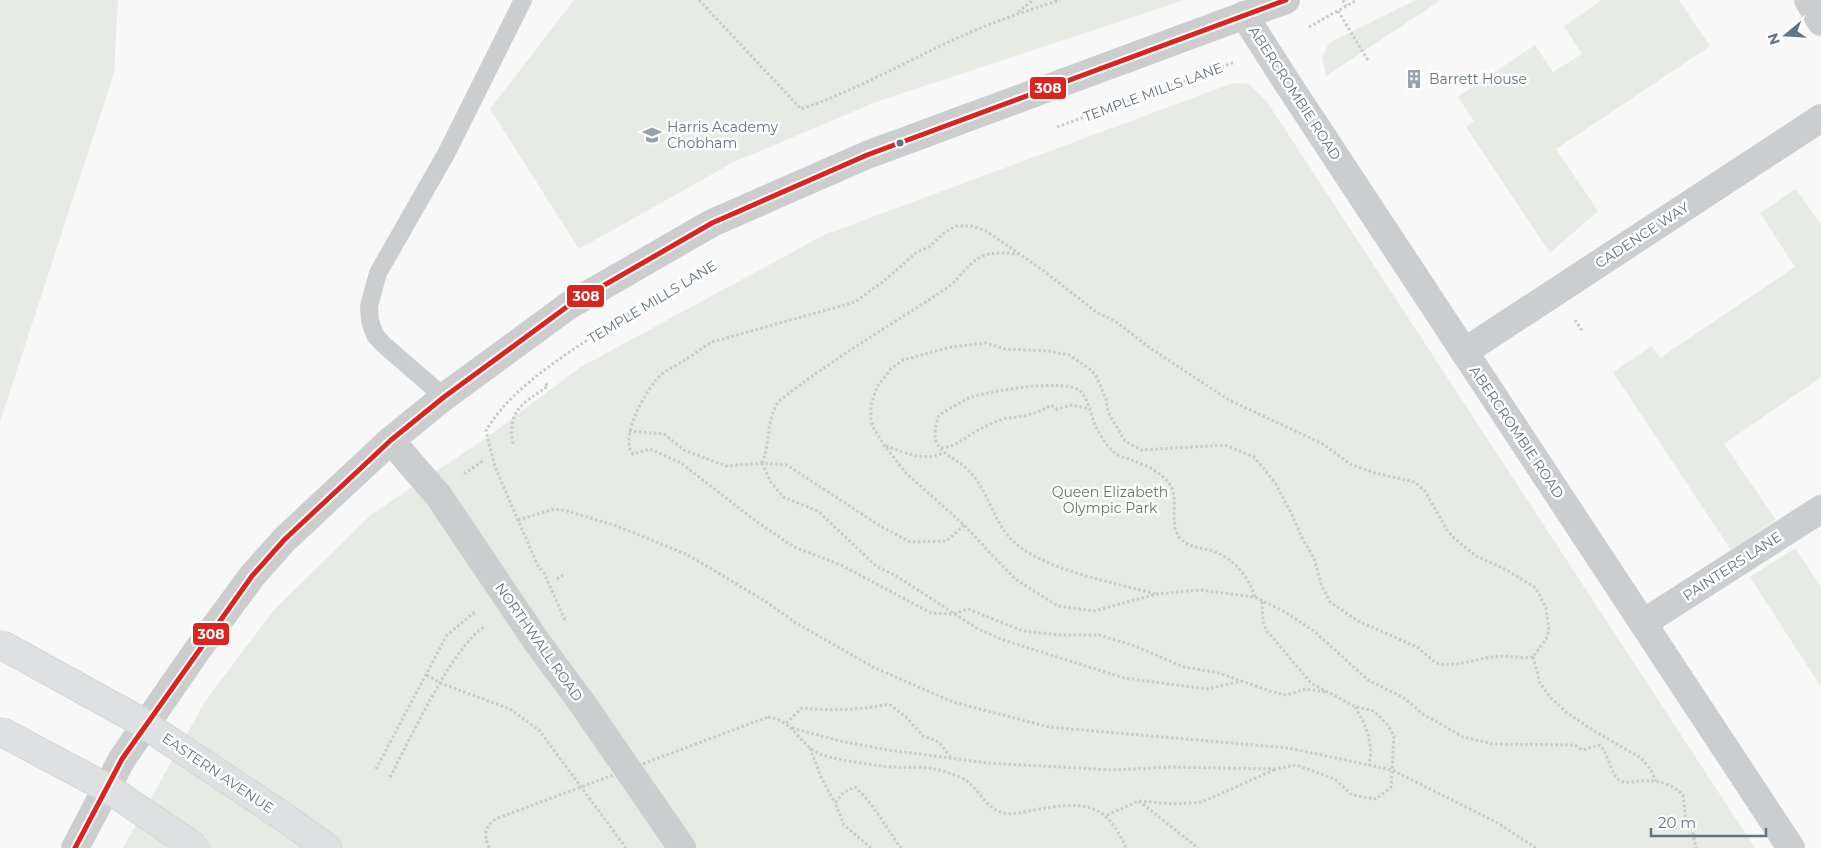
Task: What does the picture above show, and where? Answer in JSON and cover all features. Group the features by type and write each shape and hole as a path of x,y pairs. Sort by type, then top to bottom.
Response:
{"highway":[{"name":"EASTERN AVENUE","path":"0,644 138,720 287,819 327,848"},
{"path":"0,731 109,789 196,848"}],"street":[{"path":"75,848 122,759 196,652 252,576 285,539 391,440 444,397 568,306 712,222 868,155 1286,0"},
{"path":"1808,0 1821,22"},
{"name":"ABERCROMBIE ROAD","path":"1244,15 1791,848"},
{"name":"CADENCE WAY","path":"1464,352 1821,118"},
{"name":"NORTHWALL ROAD","path":"391,440 438,495 537,642 582,703 682,848"},
{"name":"PAINTERS LANE","path":"1643,623 1821,508"}],"lane":[{"path":"444,397 382,344 375,334 370,321 369,306 378,273 446,154 523,0"}],"path":[{"path":"699,0 801,109 828,100 957,38 1016,14 1060,0"},
{"path":"1016,14 1033,0"},
{"path":"1343,0 1346,6"},
{"path":"1332,15 1357,0"},
{"path":"1338,11 1369,62"},
{"name":"TEMPLE MILLS LANE","path":"1057,127 1241,60"},
{"path":"1325,692 1306,689 1286,695 1219,673 1184,667 1135,646 1099,635 1059,635 1023,631 968,609 953,614 931,613 841,565 794,547 681,463 650,449 634,454 628,443 629,431 640,406 662,374 696,351 712,342 855,302 884,281 917,252 929,247 945,232 956,226 972,226 986,231 1044,271 1096,312 1115,321 1150,348 1229,400 1323,444 1350,464 1375,473 1415,482 1425,491 1447,530 1454,538 1476,556 1503,568 1536,588 1546,608 1549,630 1546,639 1533,658"},
{"path":"1019,254 1000,252 981,257 965,268 948,287 846,353 778,401 771,412 767,451 762,463 771,482 783,497 818,511 876,566 898,577 978,629 1004,640 1124,678 1207,688 1242,681"},
{"name":"TEMPLE MILLS LANE","path":"518,520 492,456 486,430 492,420 507,403 560,358 660,295"},
{"path":"1572,316 1582,332"},
{"path":"1533,658 1502,656 1482,658 1462,664 1436,663 1417,646 1358,621 1330,602 1321,584 1314,558 1303,540 1276,484 1254,457 1225,445 1141,450 1125,441 1108,412 1104,393 1096,376 1090,369 1069,355 1048,351 1005,349 986,343 951,347 903,360 891,369 882,381 872,405 871,419 884,445 906,473 964,525 1015,579 1058,606 1094,611 1157,594 1200,590 1255,597 1285,612 1315,632 1368,680 1404,698 1423,714 1463,738 1494,744 1575,745 1582,750 1600,745 1606,752 1616,777 1622,782 1656,780 1677,788 1684,795 1686,821 1692,829 1696,848"},
{"path":"513,444 510,427 515,412 548,386 544,382"},
{"path":"1157,594 1037,559 1010,539 970,471 943,453 935,428 939,415 969,399 983,394 1053,385 1072,386 1082,392 1099,433 1116,454 1145,465 1169,483 1174,500 1176,526 1179,536 1189,545 1200,550 1214,552 1236,566 1250,580 1255,597"},
{"path":"941,448 955,446 976,431 1000,420 1020,417 1024,414 1033,414 1051,405 1056,409 1071,405 1090,409"},
{"path":"629,431 664,434 684,450 726,466 762,463 787,465 877,524 910,542 946,541 964,525"},
{"path":"884,445 917,456 936,456 943,453"},
{"path":"456,479 484,460"},
{"path":"538,566 518,520 554,509 576,513 616,526 688,554 765,601 796,623 873,668 953,702 1049,727 1289,748 1392,770 1496,822 1536,848"},
{"path":"557,579 563,575"},
{"path":"792,728 840,741 988,764 1112,770 1171,767 1275,769 1296,765 1335,779 1352,795 1376,799 1391,787 1394,736 1388,724 1374,711 1354,706 1311,683 1267,632 1263,622 1262,601"},
{"path":"376,770 447,635 471,615"},
{"path":"390,777 440,683 474,632 485,626"},
{"path":"1533,658 1540,683 1551,698 1567,713 1641,758 1651,770 1656,780"},
{"path":"427,675 440,683 510,709 539,730 626,848"},
{"path":"786,723 802,708 821,710 869,708 889,704 906,717 924,736 939,742 951,759"},
{"path":"1354,706 1364,723 1370,740 1371,757 1369,765"},
{"path":"489,848 485,832 487,826 498,818 768,717 779,718 792,728 810,748 822,755 891,767 934,769 951,774 967,781 994,810 1006,813 1073,804 1107,815 1118,828 1126,848"},
{"path":"810,748 821,777 844,825 871,848"},
{"path":"1107,815 1139,801 1174,804 1202,802 1275,769"},
{"path":"835,803 844,792 855,788 869,800 877,815 902,848"},
{"path":"1139,801 1198,848"}],"green space":[{"path":"0,0 118,0 114,73 0,422"},
{"name":"Harris Academy Chobham","path":"574,0 1184,0 876,102 734,162 579,249 490,109"},
{"path":"1416,0 1441,0 1326,76 1322,57 1329,43"},
{"path":"1602,0 1679,0 1710,46 1556,149 1598,211 1550,253 1466,127 1474,121 1458,97 1535,45 1553,72 1582,54 1564,26"},
{"name":"Queen Elizabeth Olympic Park","path":"1233,83 1249,84 1267,102 1755,848 123,848 206,700 274,610 372,514 486,438 579,368 824,235"},
{"path":"1796,189 1821,225 1821,377 1724,444 1776,520 1731,550 1613,372 1652,346 1660,358 1795,267 1760,213"},
{"path":"1795,548 1821,587 1821,687 1750,577"}],"transit line":[{"name":"308","path":"75,848 122,759 252,576 285,539 391,440 444,397 568,306 712,223 867,155 1286,0"}],"place":[{"name":"Barrett House","path":"1414,79"},
{"name":"Harris Academy Chobham","path":"652,135"}]}
